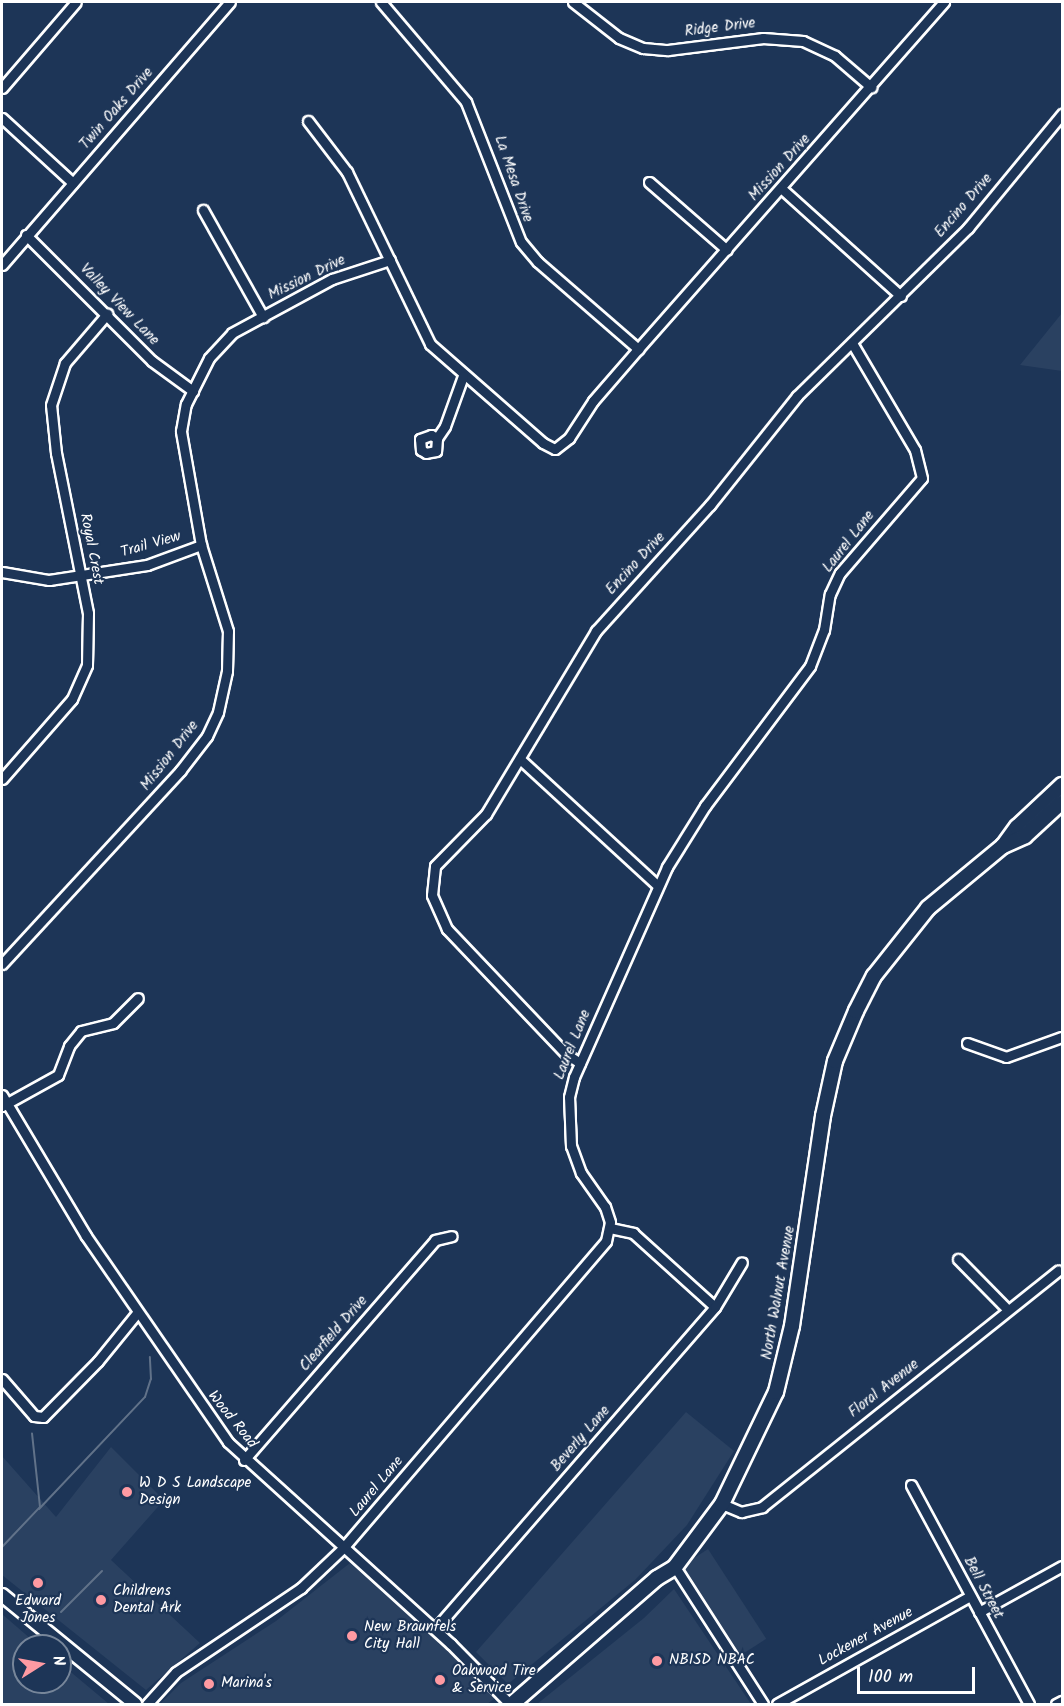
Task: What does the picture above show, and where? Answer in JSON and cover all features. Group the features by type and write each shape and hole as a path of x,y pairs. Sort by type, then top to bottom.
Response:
{"main road":[{"name":"North Walnut Avenue","path":"1003,846 1017,827 1062,785"},
{"name":"North Walnut Avenue","path":"511,1704 657,1578 675,1567 722,1504 767,1415 782,1370 822,1116 845,1035 874,976 898,942 945,892 1003,846 1025,836 1061,806"}],"street":[{"path":"2,88 76,2"},
{"name":"Twin Oaks Drive","path":"2,265 230,2"},
{"name":"La Mesa Drive","path":"381,2 466,102 521,242 538,262 638,349"},
{"name":"Ridge Drive","path":"573,2 619,38 643,48 668,50 763,38 803,41 835,56 871,87"},
{"name":"Mission Drive","path":"2,964 173,780 214,723 224,686 228,642 223,609 201,545 181,431 183,414 193,391 222,340 341,274 390,260 430,344 463,376 543,443 555,449 569,438 593,401 782,189 944,2"},
{"name":"Encino Drive","path":"580,1063 535,1023 447,929 432,895 433,875 440,856 481,820 520,759 552,699 596,631 710,505 797,396 968,228 1062,114"},
{"path":"2,118 73,183"},
{"path":"308,121 347,172 390,260"},
{"path":"650,182 727,250"},
{"path":"782,189 901,296"},
{"path":"203,210 263,317"},
{"name":"Valley View Lane","path":"27,235 152,361 193,391"},
{"name":"Royal Crest","path":"2,780 65,709 83,678 90,631 56,453 51,405 65,363 107,314"},
{"name":"Laurel Lane","path":"147,1704 176,1672 301,1588 343,1548 599,1249 610,1228 605,1207 581,1173 571,1146 569,1097 580,1063 657,885 705,806 810,666 824,630 830,594 840,573 920,484 919,458 852,343"},
{"path":"437,438 463,376"},
{"name":"Trail View","path":"2,572 39,580 81,575 147,565 201,545"},
{"path":"520,759 657,885"},
{"path":"4,1105 58,1075 69,1046 81,1031 113,1023 138,998"},
{"path":"967,1043 1006,1057 1062,1037"},
{"name":"Wood Road","path":"2,1095 4,1105 137,1313 202,1408 244,1460 435,1629 511,1704"},
{"path":"610,1228 633,1233 715,1307"},
{"name":"Clearfield Drive","path":"244,1460 435,1240 452,1236"},
{"path":"958,1259 1008,1310"},
{"name":"Beverly Lane","path":"435,1629 715,1307 742,1262"},
{"name":"Floral Avenue","path":"722,1504 741,1512 762,1507 1058,1271"},
{"path":"2,1379 34,1416 43,1418 98,1361 137,1313"},
{"name":"Bell Street","path":"911,1485 1029,1704"},
{"path":"979,1612 1062,1566"},
{"path":"675,1567 763,1704"},
{"path":"2,1595 135,1704"},
{"name":"Lockener Avenue","path":"777,1704 970,1596"},
{"path":"1056,1704 1062,1701"}],"shaded area":[{"path":"1062,313 1062,371 1020,365"},
{"path":"686,1412 734,1451 687,1525 635,1580 508,1684 476,1652"},
{"path":"111,1447 164,1500 111,1560 200,1643 146,1690 2,1575 2,1456 56,1517"},
{"path":"708,1549 766,1639 740,1656 682,1566"},
{"path":"350,1563 498,1696 487,1704 160,1704 181,1683 276,1621"},
{"name":"NBISD NBAC","path":"674,1589 751,1704 537,1704 644,1618"},
{"path":"2,1614 25,1634 12,1634 12,1694 72,1694 72,1673 109,1704 2,1704"}],"waterway":[{"path":"39,1509 145,1397 151,1379 150,1357"},
{"path":"2,1547 40,1507 32,1433"},
{"path":"61,1612 102,1571"}],"place":[{"name":"W D S Landscape Design","path":"127,1492"},
{"name":"Edward Jones","path":"38,1583"},
{"name":"Childrens Dental Ark","path":"101,1600"},
{"name":"New Braunfels City Hall","path":"352,1636"},
{"name":"NBISD NBAC","path":"657,1661"},
{"name":"Oakwood Tire & Service","path":"440,1680"},
{"name":"Marina's","path":"209,1684"}]}
